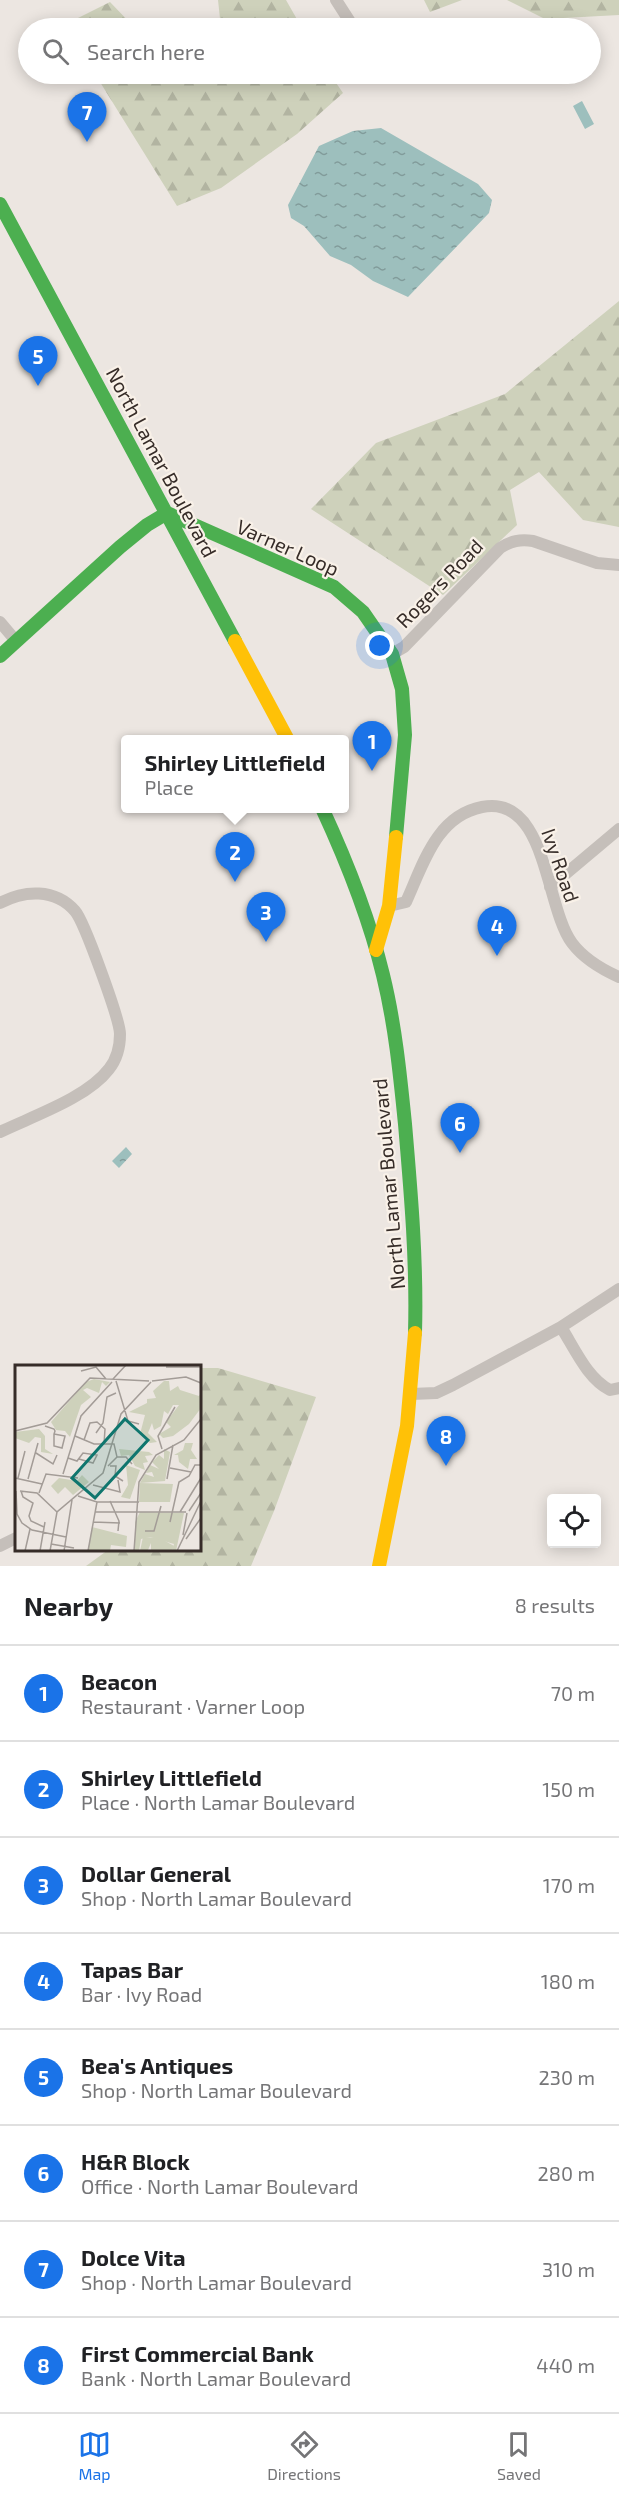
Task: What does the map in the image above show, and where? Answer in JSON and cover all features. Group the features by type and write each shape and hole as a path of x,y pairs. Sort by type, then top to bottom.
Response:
{"street":[{"path":"336,0 348,18"},
{"name":"North Lamar Boulevard","path":"0,204 285,735"},
{"path":"0,656 120,548 147,525 167,513"},
{"name":"Varner Loop","path":"167,513 334,587 363,612 392,654 402,689 405,735 389,906 376,950"},
{"name":"Rogers Road","path":"392,654 404,647 500,548 508,543 533,541 597,563 619,565"},
{"path":"0,622 16,640"},
{"name":"Ivy Road","path":"389,906 406,902 427,853 438,835 450,823 462,814 491,805 505,808 518,815 534,837 560,920 571,942 593,963 619,977"},
{"name":"North Lamar Boulevard","path":"324,813 343,851 376,950 390,1011 401,1087 413,1207 417,1272 411,1394 400,1464 379,1566"},
{"path":"550,887 619,829"},
{"path":"0,903 15,895 46,894 64,901 76,912 88,935 120,1032 118,1053 98,1081 76,1095 0,1132"},
{"path":"411,1394 436,1393 561,1327 619,1289"},
{"path":"561,1327 592,1376 610,1390 619,1388"},
{"path":"0,1546 15,1538"}],"green space":[{"path":"218,0 286,0 296,18 220,18"},
{"path":"424,0 462,0 430,12"},
{"path":"507,0 619,0 619,15 543,18"},
{"path":"110,2 125,18 78,18"},
{"path":"101,84 337,84 343,93 297,134 221,188 177,206"},
{"path":"619,301 619,527 583,520 539,472 510,490 517,525 443,595 311,509 376,443 505,394"},
{"path":"201,1368 218,1368 316,1397 251,1566 86,1566 107,1551 201,1551"}],"water":[{"path":"582,101 594,124 585,129 573,106"},
{"path":"381,128 478,184 492,200 489,213 408,297 373,281 351,265 330,256 304,226 291,218 288,205 319,146 353,131"},
{"path":"126,1147 132,1154 119,1168 112,1161"}],"traffic: fast":[{"path":"0,204 235,641"},
{"path":"0,656 120,547 147,525 167,513 334,587 363,612 392,654 402,689 405,735 396,837"},
{"path":"324,813 349,869 364,911 383,975 391,1012 397,1049 409,1176 414,1255 415,1333"}],"traffic: slow":[{"path":"235,641 285,735"},
{"path":"376,950 389,906 396,837"},
{"path":"379,1566 407,1426 415,1333"}],"place":[{"name":"Dolce Vita","path":"87,142"},
{"name":"Bea's Antiques","path":"38,386"},
{"name":"Beacon","path":"372,771"},
{"name":"Shirley Littlefield","path":"235,882"},
{"name":"Dollar General","path":"266,942"},
{"name":"Tapas Bar","path":"497,956"},
{"name":"H&R Block","path":"460,1153"},
{"name":"First Commercial Bank","path":"446,1466"}]}
